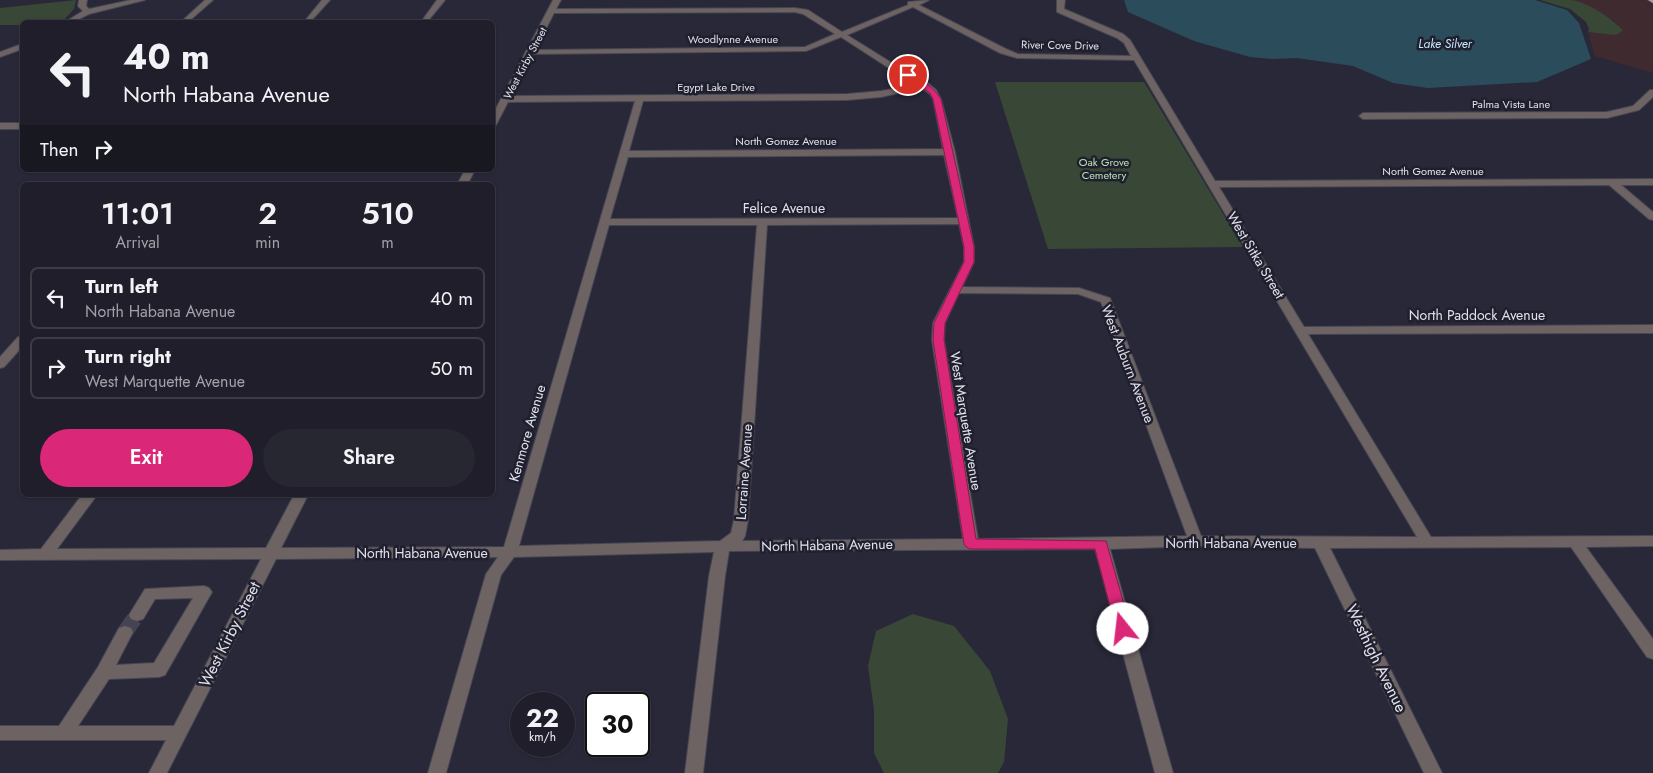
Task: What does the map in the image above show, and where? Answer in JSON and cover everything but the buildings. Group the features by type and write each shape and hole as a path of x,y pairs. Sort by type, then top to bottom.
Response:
{"street":[{"path":"83,0 82,6 86,12"},
{"path":"72,20 86,12 140,0"},
{"path":"186,20 209,0"},
{"path":"309,20 326,0"},
{"path":"426,20 441,0"},
{"name":"West Kirby Street","path":"495,120 557,0"},
{"name":"River Cove Drive","path":"905,0 1003,51 1018,56 1137,58"},
{"name":"Woodlynne Avenue","path":"531,52 806,49 925,0"},
{"name":"West Sitka Street","path":"1061,0 1060,10 1120,36 1127,42 1214,184 1427,542"},
{"name":"West Marquette Avenue","path":"552,11 795,10 805,12 933,92 937,99 950,152 969,247 969,262 939,323 938,340 970,544"},
{"path":"0,55 20,47"},
{"name":"Egypt Lake Drive","path":"506,99 847,97 881,94 924,85"},
{"name":"Palma Vista Lane","path":"1363,116 1608,115 1636,108 1653,92"},
{"name":"Kenmore Avenue","path":"437,773 494,574 510,552 640,98"},
{"path":"0,126 20,126"},
{"name":"North Gomez Avenue","path":"624,154 950,152"},
{"path":"1611,182 1653,217"},
{"name":"North Gomez Avenue","path":"1214,184 1653,182"},
{"name":"Lorraine Avenue","path":"723,546 738,536 741,520 762,221"},
{"name":"Felice Avenue","path":"604,222 964,221"},
{"name":"West Auburn Avenue","path":"954,290 1079,291 1106,300 1196,541"},
{"name":"North Paddock Avenue","path":"1301,331 1653,329"},
{"path":"0,364 20,342"},
{"path":"45,555 88,497"},
{"name":"West Kirby Street","path":"158,773 300,497"},
{"name":"North Habana Avenue","path":"0,556 510,552 723,546 1101,544 1196,541 1320,544 1653,541"},
{"path":"1575,542 1653,652"},
{"path":"1101,544 1164,773"},
{"name":"Westhigh Avenue","path":"1320,544 1434,773"},
{"path":"694,773 717,576 723,546"},
{"path":"104,672 159,670 204,592 150,593 137,616"},
{"path":"64,733 104,672 126,632"},
{"path":"0,733 178,733"}],"shaded area":[{"path":"1571,0 1646,0 1653,4 1653,73 1595,56 1588,32 1614,35 1623,30 1614,21 1582,3"}],"green space":[{"path":"76,0 74,9 64,20 20,20 20,25 0,25 0,8"},
{"path":"1540,0 1572,0 1585,4 1623,30 1614,35 1588,32 1589,29 1586,22 1570,9"},
{"name":"Oak Grove Cemetery","path":"995,82 1144,82 1243,247 1048,249"},
{"path":"913,614 954,626 990,671 1008,719 1004,762 998,773 884,773 874,753 874,710 868,666 876,631"}],"water":[{"name":"Lake Silver","path":"1124,0 1535,0 1567,10 1579,23 1591,59 1537,82 1428,88 1393,83 1353,66 1297,58 1272,59 1250,57 1194,41 1128,12"}],"tunnel":[{"path":"125,632 137,615"}],"route":[{"path":"908,75 933,92 937,99 950,152 969,247 969,262 939,323 938,340 970,544 1101,544 1123,629"}]}
